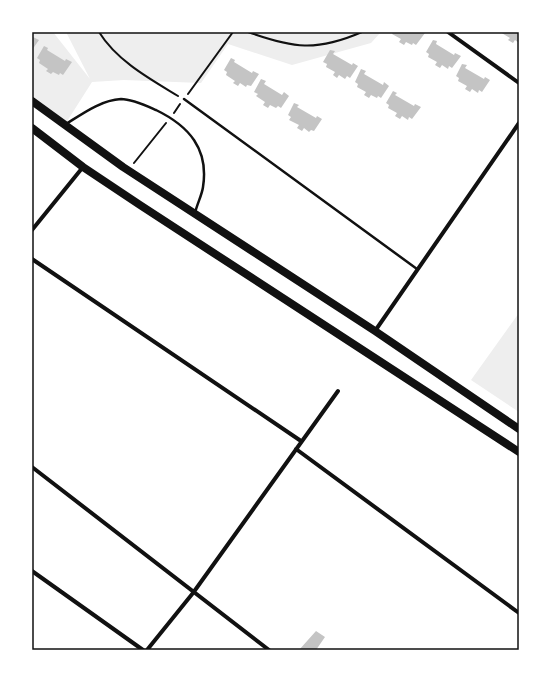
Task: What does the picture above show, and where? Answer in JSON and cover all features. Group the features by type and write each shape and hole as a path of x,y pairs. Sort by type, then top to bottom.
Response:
{"main road":[{"path":"32,101 64,126 375,331 519,429"},
{"path":"32,128 83,167 519,452"}],"street":[{"path":"448,32 519,83"},
{"path":"375,331 519,123"},
{"path":"32,230 83,167"},
{"path":"32,259 301,441"},
{"path":"148,650 193,592 338,391"},
{"path":"296,449 519,613"},
{"path":"32,467 269,650"},
{"path":"32,571 143,650"}],"lane":[{"path":"64,126 97,106 122,99 147,106 170,117 187,130 197,145 204,160 203,187 194,213"},
{"path":"184,99 417,269"}],"path":[{"path":"99,32 103,39 135,69 184,99"},
{"path":"248,32 274,41 309,47 342,40 362,32"}],"shaded area":[{"path":"32,32 53,32 90,79 66,32 381,32 371,43 292,65 228,44 201,83 124,80 92,82 64,126 32,101"},
{"path":"519,313 519,412 471,380"}],"building":[{"path":"393,32 425,33 416,45 406,42 404,45 399,42 401,39 392,34"},
{"path":"500,32 519,32 519,43 515,40 513,43 508,40 510,38"},
{"path":"33,37 39,40 32,50 32,39"},
{"path":"433,40 437,41 436,44 454,55 455,53 461,56 452,68 449,66 448,69 442,65 440,68 435,65 437,62 428,57 429,54 426,52"},
{"path":"44,46 48,48 47,50 65,61 66,59 72,62 63,75 53,72 51,74 46,71 48,69 39,63 40,60 37,58"},
{"path":"330,50 335,51 333,54 352,65 353,63 358,66 350,78 347,76 345,79 339,75 337,78 333,75 335,72 326,67 327,64 323,62"},
{"path":"231,58 235,60 234,62 252,73 253,71 259,74 251,86 247,85 246,87 240,83 238,86 233,83 235,81 226,75 227,72 224,70"},
{"path":"462,64 467,65 465,68 484,79 485,77 490,80 482,92 479,90 478,93 472,89 470,92 465,89 467,86 458,81 459,78 456,76"},
{"path":"361,69 366,71 364,74 383,85 384,82 389,86 381,98 371,95 369,98 364,95 366,92 357,87 358,84 355,82"},
{"path":"261,79 266,81 264,84 282,95 284,92 289,96 281,108 278,106 276,108 270,105 268,108 263,105 265,102 256,96 258,94 254,92"},
{"path":"393,91 397,93 395,95 414,106 415,104 421,107 412,119 409,117 408,120 402,116 400,119 395,116 397,113 388,108 389,105 386,103"},
{"path":"294,103 299,105 297,107 316,118 317,116 322,119 314,131 311,130 309,132 304,128 302,131 297,128 299,125 289,120 291,117 288,115"},
{"path":"316,631 325,637 316,650 299,650"}]}
